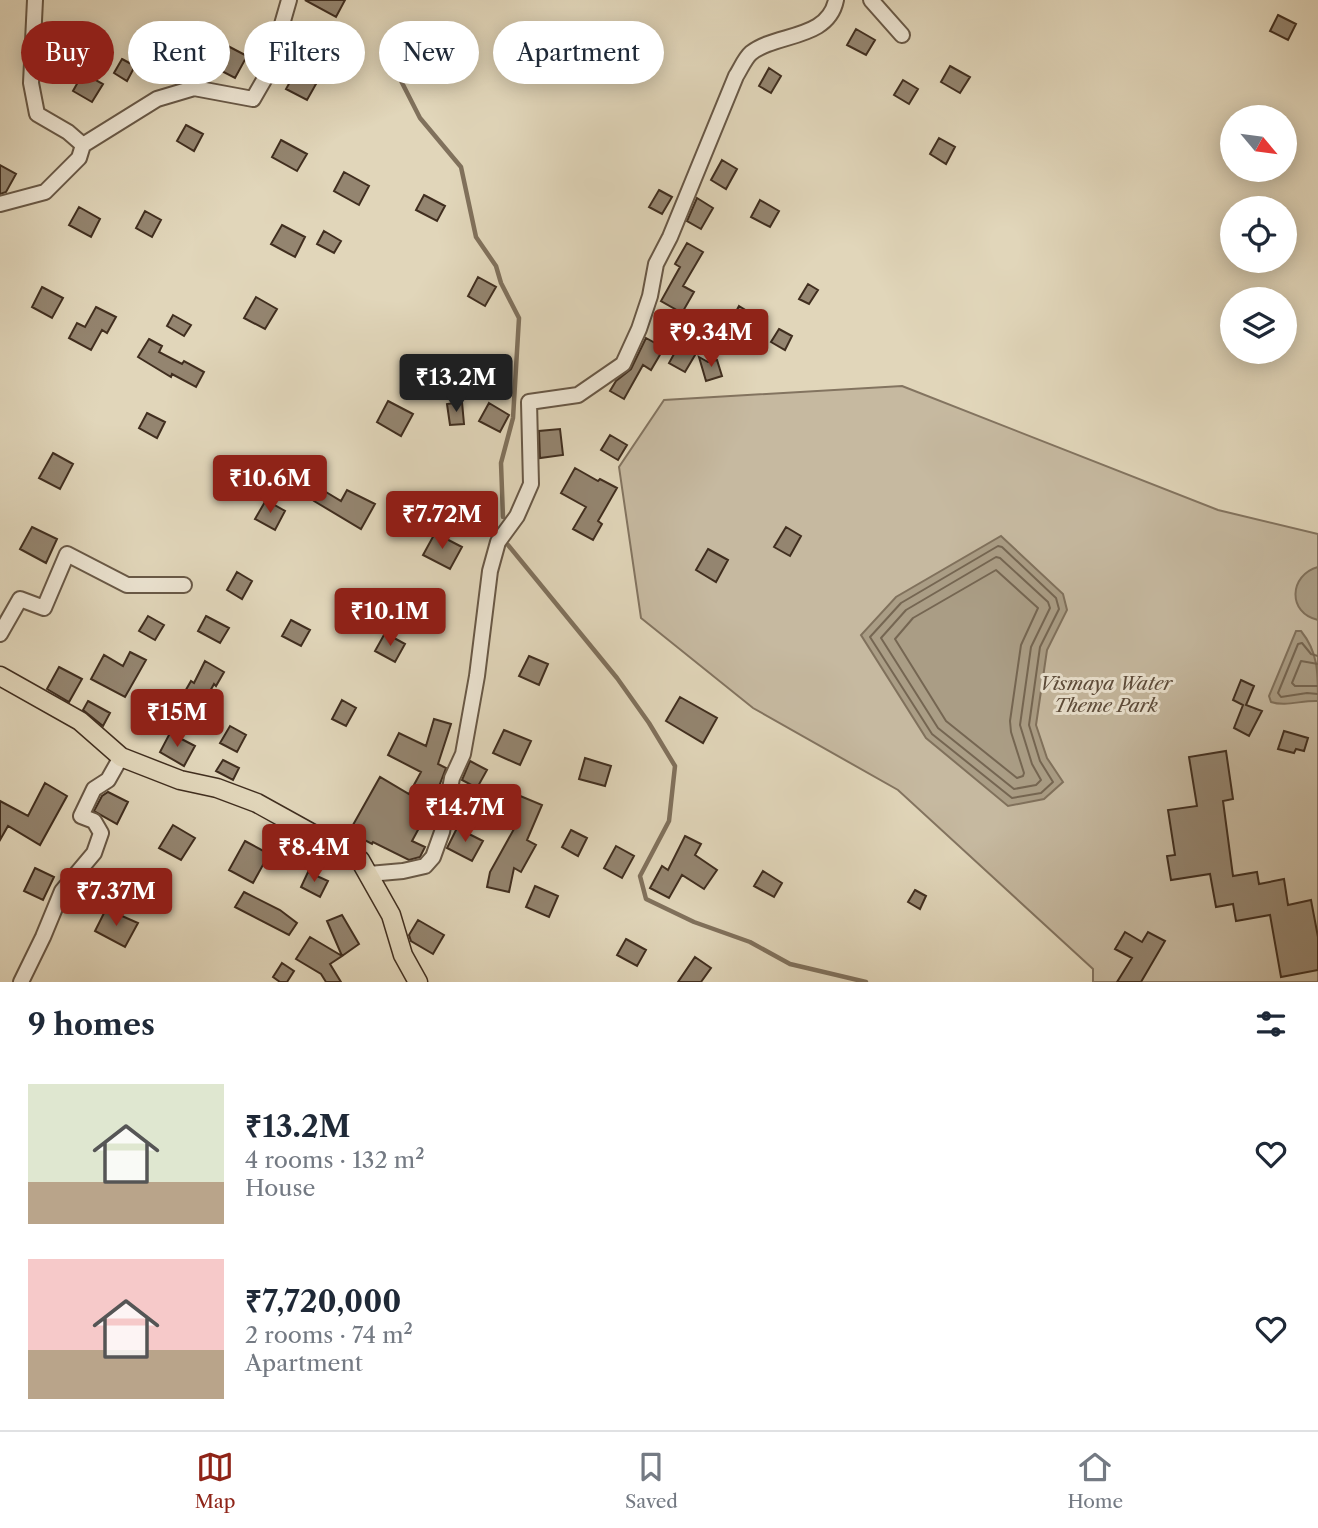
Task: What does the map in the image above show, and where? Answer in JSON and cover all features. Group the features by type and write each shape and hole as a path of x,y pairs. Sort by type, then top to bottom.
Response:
{"main road":[{"path":"0,676 80,721 121,757 180,780 217,788 257,803 360,860 391,915 403,954 418,982"}],"street":[{"path":"35,0 31,83 37,114 68,132 83,145"},
{"path":"0,204 45,192 79,158 83,145 157,99 194,88 253,99 268,73 289,0"},
{"path":"369,874 425,866 433,857 442,832 452,778 463,754 477,676 490,571 498,542 517,516 531,484 529,402 578,395 623,364 647,307 656,264 670,237 736,76 750,53 800,35 821,24 834,10 836,0"},
{"path":"871,0 902,36"},
{"path":"0,634 20,599 44,608 67,554 127,585 184,585"},
{"path":"21,982 62,891 94,853 101,834 94,821 81,816 94,789 108,780 121,757"}],"green space":[{"name":"Vismaya Water Theme Park","path":"902,386 1218,510 1318,534 1318,982 1093,982 1093,969 898,790 753,708 641,618 619,467 664,400"}],"water":[{"path":"1001,536 1063,594 1067,610 1047,650 1036,725 1047,758 1063,782 1044,799 1008,806 926,738 861,635 896,597"},
{"path":"1318,567 1318,620 1301,610 1296,594 1301,578"},
{"path":"1296,631 1301,631 1307,639 1314,655 1318,701 1282,704 1271,702 1269,696"}],"building":[{"path":"305,0 345,0 336,17"},
{"path":"1278,15 1296,24 1288,40 1270,31"},
{"path":"856,29 875,40 866,55 847,45"},
{"path":"230,47 244,54 244,62 235,78 230,75"},
{"path":"122,59 128,62 127,81 114,73"},
{"path":"950,66 970,77 960,93 941,82"},
{"path":"769,68 781,76 771,93 759,86"},
{"path":"903,80 918,89 909,104 894,95"},
{"path":"77,84 103,84 92,102 73,91"},
{"path":"289,84 316,84 307,100 286,89"},
{"path":"186,125 203,134 194,151 177,141"},
{"path":"939,138 955,147 946,164 930,154"},
{"path":"281,140 307,154 297,171 272,157"},
{"path":"722,160 737,169 726,189 711,180"},
{"path":"0,165 16,174 6,192 0,194"},
{"path":"344,172 369,186 359,205 334,191"},
{"path":"659,190 672,197 662,214 649,207"},
{"path":"424,195 445,206 437,221 416,210"},
{"path":"697,198 713,208 701,229 687,221"},
{"path":"760,200 779,211 770,227 751,217"},
{"path":"79,207 100,219 91,237 69,225"},
{"path":"145,211 161,220 152,237 136,228"},
{"path":"282,225 305,237 295,257 271,244"},
{"path":"324,231 341,241 334,253 317,244"},
{"path":"687,243 703,252 683,286 694,292 682,313 661,301 680,267 675,264"},
{"path":"478,277 496,287 485,306 468,296"},
{"path":"808,284 818,290 809,304 799,299"},
{"path":"42,287 63,298 52,318 32,307"},
{"path":"256,297 277,309 265,329 244,318"},
{"path":"739,306 752,314 744,326 732,319"},
{"path":"96,307 116,317 107,333 102,330 91,350 69,338 77,323 85,327"},
{"path":"173,315 191,325 184,336 167,326"},
{"path":"683,316 695,323 687,337 675,330"},
{"path":"779,329 792,336 785,350 771,342"},
{"path":"646,338 664,348 651,370 643,365 624,399 610,391 616,381 631,369"},
{"path":"149,339 162,346 159,352 204,372 196,387 172,374 171,377 138,357"},
{"path":"679,345 695,355 685,372 669,363"},
{"path":"699,357 708,362 717,360 722,376 706,381"},
{"path":"388,401 413,414 401,436 377,422"},
{"path":"462,402 464,424 450,425 447,404"},
{"path":"489,403 509,415 500,432 479,421"},
{"path":"147,413 165,422 157,438 139,428"},
{"path":"560,429 563,455 540,458 539,431"},
{"path":"610,435 627,445 618,460 601,450"},
{"path":"53,453 73,464 60,489 39,478"},
{"path":"575,468 617,488 598,521 602,524 593,540 573,529 586,507 561,493"},
{"path":"321,489 341,501 347,490 375,504 361,529 314,501"},
{"path":"266,500 285,511 275,530 255,519"},
{"path":"32,527 57,539 46,563 20,549"},
{"path":"786,527 801,536 790,556 774,547"},
{"path":"435,533 462,547 450,569 423,555"},
{"path":"708,549 728,560 716,582 696,570"},
{"path":"237,572 252,581 242,599 227,590"},
{"path":"148,616 164,625 155,640 139,631"},
{"path":"206,616 229,628 220,643 198,631"},
{"path":"291,620 310,630 301,646 282,636"},
{"path":"385,633 405,644 395,662 375,651"},
{"path":"130,652 146,660 125,697 91,679 104,655 123,666"},
{"path":"529,656 548,664 539,685 519,676"},
{"path":"205,661 224,672 198,713 179,702 191,681 194,683"},
{"path":"59,667 82,679 69,702 47,689"},
{"path":"1241,680 1254,686 1246,705 1262,711 1249,736 1234,728 1243,705 1233,700"},
{"path":"680,697 717,718 703,743 666,721"},
{"path":"342,700 356,708 346,726 332,719"},
{"path":"88,701 110,713 103,726 83,710"},
{"path":"434,719 451,724 438,764 446,768 433,802 412,841 425,847 420,857 409,860 349,832 380,777 409,794 421,772 388,755 399,733 426,746"},
{"path":"230,726 246,735 237,752 220,743"},
{"path":"504,730 531,741 520,765 493,753"},
{"path":"1284,731 1308,738 1304,751 1296,749 1294,753 1278,749"},
{"path":"170,733 195,746 184,766 160,752"},
{"path":"1226,751 1233,799 1223,801 1233,876 1257,872 1259,884 1284,879 1288,905 1311,900 1318,937 1318,970 1281,977 1270,915 1236,921 1233,904 1216,907 1210,874 1171,880 1167,856 1175,855 1168,810 1197,806 1189,757"},
{"path":"585,758 611,766 605,786 579,779"},
{"path":"223,760 239,768 233,780 216,771"},
{"path":"470,761 487,770 477,788 462,780"},
{"path":"45,783 67,796 40,845 8,826 0,840 0,801 28,816"},
{"path":"108,792 128,802 117,824 94,811 102,796"},
{"path":"513,793 542,805 527,840 536,845 521,872 514,868 509,892 487,887 490,872 519,820 504,813"},
{"path":"173,825 195,838 181,860 159,848"},
{"path":"457,828 483,841 472,861 447,848"},
{"path":"571,830 587,838 578,856 562,847"},
{"path":"685,836 701,844 695,855 717,870 704,889 682,875 669,898 650,888 662,866 668,870"},
{"path":"245,841 269,854 253,883 229,870"},
{"path":"616,846 634,856 622,878 604,868"},
{"path":"35,868 54,877 43,900 24,891"},
{"path":"763,871 782,883 774,897 754,886"},
{"path":"308,872 328,881 320,897 301,887"},
{"path":"535,886 558,896 549,917 526,907"},
{"path":"915,890 926,896 920,909 908,902"},
{"path":"244,892 280,910 297,923 289,935 235,907"},
{"path":"106,909 138,923 125,947 95,931"},
{"path":"342,915 359,944 342,956 327,921"},
{"path":"418,920 444,935 433,954 411,941 409,935"},
{"path":"1125,932 1142,942 1148,932 1165,941 1141,982 1117,982 1132,958 1115,949"},
{"path":"310,937 342,956 330,964 341,982 326,982 321,974 296,959"},
{"path":"626,939 646,950 637,966 617,955"},
{"path":"695,957 711,968 701,982 678,982"},
{"path":"282,963 294,971 287,982 280,982 273,977"}],"waterway":[{"path":"403,84 420,118 461,167 476,237 496,266 501,283 519,318 513,418 501,463 503,517"},
{"path":"508,545 617,678 675,766 669,821 640,876 646,899 694,922 750,942 790,964 866,982"}]}
